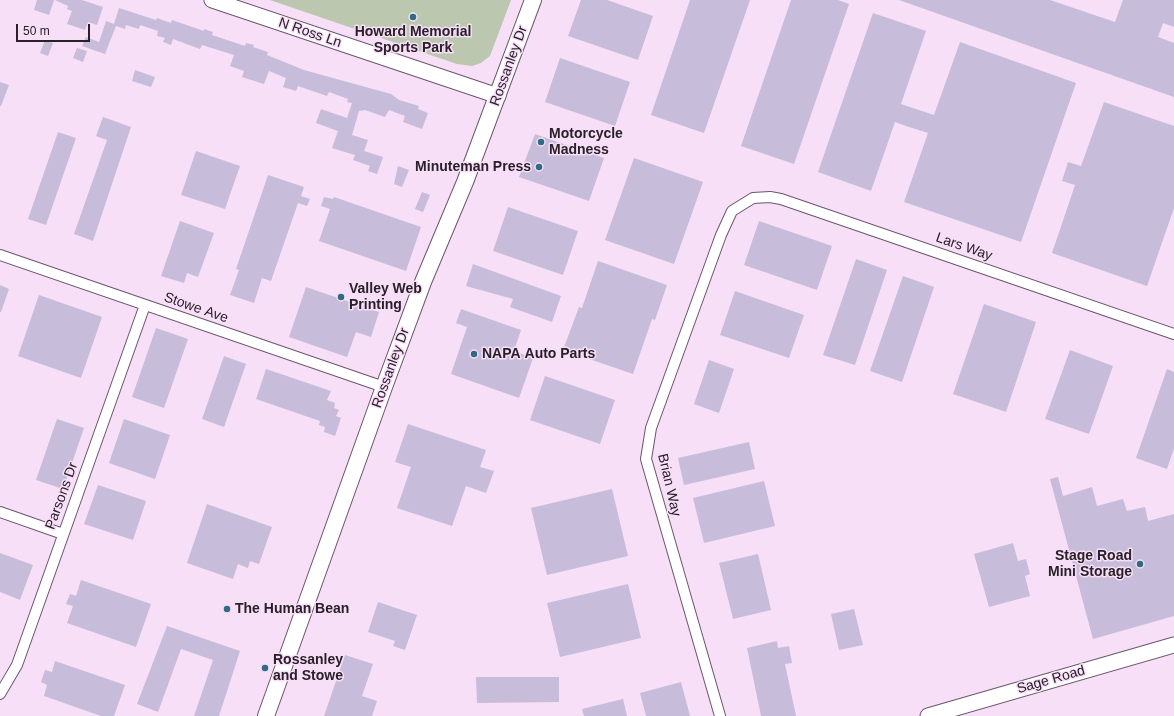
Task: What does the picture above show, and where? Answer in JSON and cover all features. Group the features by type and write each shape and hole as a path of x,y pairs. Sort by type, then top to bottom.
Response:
{"main road":[{"name":"N Ross Ln","path":"212,0 498,96"},
{"name":"Rossanley Dr","path":"266,716 423,282 465,182 533,0"},
{"name":"Sage Road","path":"928,716 1174,645"}],"street":[{"name":"Lars Way","path":"745,202 753,198 770,196 781,199 1174,334"},
{"name":"Brian Way","path":"720,716 648,471 647,449 651,428 728,217 732,211 745,202"},
{"name":"Stowe Ave","path":"0,255 384,387"},
{"name":"Parsons Dr","path":"0,694 17,665 145,305"},
{"path":"0,512 63,534"}],"green space":[{"name":"Howard Memorial Sports Park","path":"270,0 511,0 490,56 481,63 472,66 457,64"}],"building":[{"path":"37,0 54,0 49,15 34,10"},
{"path":"55,0 82,0 103,7 97,25 88,22 85,30 67,24 72,11 67,9 68,6"},
{"path":"581,0 607,0 653,16 638,60 568,36"},
{"path":"690,0 750,0 704,133 651,115"},
{"path":"791,0 838,0 849,4 794,164 741,146"},
{"path":"899,0 1050,0 1115,22 1123,0 1174,0 1174,27 1163,23 1158,37 1174,43 1174,97"},
{"path":"119,8 156,20 157,18 171,23 172,20 204,31 204,29 213,32 212,35 245,46 246,43 254,45 253,47 268,52 267,55 304,70 391,94 399,100 419,106 418,109 428,113 422,129 403,122 405,116 389,110 385,117 365,110 359,111 352,135 368,140 364,151 383,157 377,174 368,171 370,166 353,160 355,155 332,148 338,131 316,123 321,109 347,118 352,103 347,102 348,99 329,92 327,96 298,86 296,91 283,87 286,78 269,71 264,84 242,77 244,71 230,66 234,55 202,45 200,49 173,39 171,45 163,42 165,38 157,36 158,31 140,25 139,29 126,25 125,29 116,26 105,54 82,46 86,37 99,42 106,21 114,24"},
{"path":"873,13 926,31 901,104 934,115 960,42 1076,83 1021,242 904,202 928,133 895,122 871,191 818,172"},
{"path":"45,40 53,43 48,56 40,53"},
{"path":"77,48 87,51 83,62 73,58"},
{"path":"560,58 630,82 615,126 545,102"},
{"path":"135,70 155,77 151,87 132,81"},
{"path":"0,82 9,85 1,106 0,106"},
{"path":"1104,102 1174,126 1174,208 1147,286 1052,253 1075,185 1062,181 1068,162 1081,166"},
{"path":"103,117 131,127 93,241 74,234 107,140 96,136"},
{"path":"58,132 76,138 46,225 28,219"},
{"path":"535,134 604,158 589,201 519,177"},
{"path":"196,151 240,166 225,209 181,195"},
{"path":"634,158 703,182 674,264 605,240"},
{"path":"398,166 409,170 402,187 394,184"},
{"path":"268,175 304,187 301,196 310,199 307,206 298,203 271,281 262,278 254,303 230,295 239,270 236,269"},
{"path":"422,192 430,195 423,212 415,209"},
{"path":"324,197 333,199 334,197 421,227 406,271 319,241 330,209 321,206"},
{"path":"508,207 578,231 563,275 493,251"},
{"path":"180,221 214,233 198,277 187,273 184,283 161,276"},
{"path":"759,221 832,246 817,290 744,265"},
{"path":"856,259 887,270 855,365 823,355"},
{"path":"598,261 667,285 655,320 652,319 633,374 563,350 579,307 582,308"},
{"path":"473,264 561,296 552,322 510,307 513,299 466,286"},
{"path":"903,276 934,287 902,382 870,371"},
{"path":"0,285 9,289 1,312 0,312"},
{"path":"306,287 379,312 371,337 356,332 347,357 289,337"},
{"path":"735,291 804,315 789,358 720,335"},
{"path":"39,295 102,317 81,378 18,356"},
{"path":"984,304 1036,322 1006,412 953,394"},
{"path":"461,309 521,330 514,351 533,358 519,398 451,374 467,327 456,323"},
{"path":"156,328 188,339 164,408 132,397"},
{"path":"1070,350 1113,366 1089,434 1045,419"},
{"path":"224,356 246,364 224,427 202,419"},
{"path":"709,360 734,369 719,413 694,404"},
{"path":"266,369 331,391 327,400 335,403 334,408 339,410 336,416 341,418 335,436 324,432 325,427 319,425 320,421 256,399"},
{"path":"1167,369 1174,372 1174,448 1167,469 1136,458"},
{"path":"545,376 615,400 600,444 530,420"},
{"path":"57,419 84,428 63,489 36,480"},
{"path":"124,419 170,435 155,479 109,463"},
{"path":"408,424 486,450 480,467 494,471 486,493 466,486 452,526 397,508 411,467 395,462"},
{"path":"749,442 755,469 684,485 678,458"},
{"path":"1058,477 1063,496 1092,487 1097,506 1123,499 1127,511 1145,507 1148,521 1174,514 1174,616 1093,639 1050,479"},
{"path":"764,481 775,526 704,543 693,498"},
{"path":"98,485 146,501 133,540 84,524"},
{"path":"612,489 628,556 547,575 531,508"},
{"path":"207,504 272,527 259,564 250,561 248,568 238,564 233,579 187,563"},
{"path":"1013,543 1018,561 1026,559 1030,574 1025,576 1030,596 989,607 974,554"},
{"path":"0,553 33,565 20,600 0,592"},
{"path":"758,554 771,610 733,619 719,563"},
{"path":"81,580 151,604 136,647 67,623 73,606 66,604 70,594 76,596"},
{"path":"628,584 641,638 560,657 547,603"},
{"path":"378,602 417,615 405,650 393,646 395,641 368,632"},
{"path":"854,609 863,645 839,650 831,614"},
{"path":"167,626 240,651 219,716 194,716 213,660 181,649 158,712 137,704"},
{"path":"777,641 778,648 789,646 792,663 785,664 796,716 761,716 747,648"},
{"path":"345,655 373,664 362,696 377,701 372,716 324,716"},
{"path":"55,661 125,685 114,716 101,716 44,696 47,685 41,682 45,670 52,672"},
{"path":"476,677 559,677 559,702 477,703"},
{"path":"681,682 690,716 646,716 640,693"},
{"path":"623,699 627,716 584,716 582,709"}],"place":[{"name":"Howard Memorial Sports Park","path":"413,17"},
{"name":"Motorcycle Madness","path":"541,142"},
{"name":"Minuteman Press","path":"539,167"},
{"name":"Valley Web Printing","path":"341,297"},
{"name":"NAPA Auto Parts","path":"474,354"},
{"name":"Stage Road Mini Storage","path":"1140,564"},
{"name":"The Human Bean","path":"227,609"},
{"name":"Rossanley and Stowe","path":"265,668"}]}
